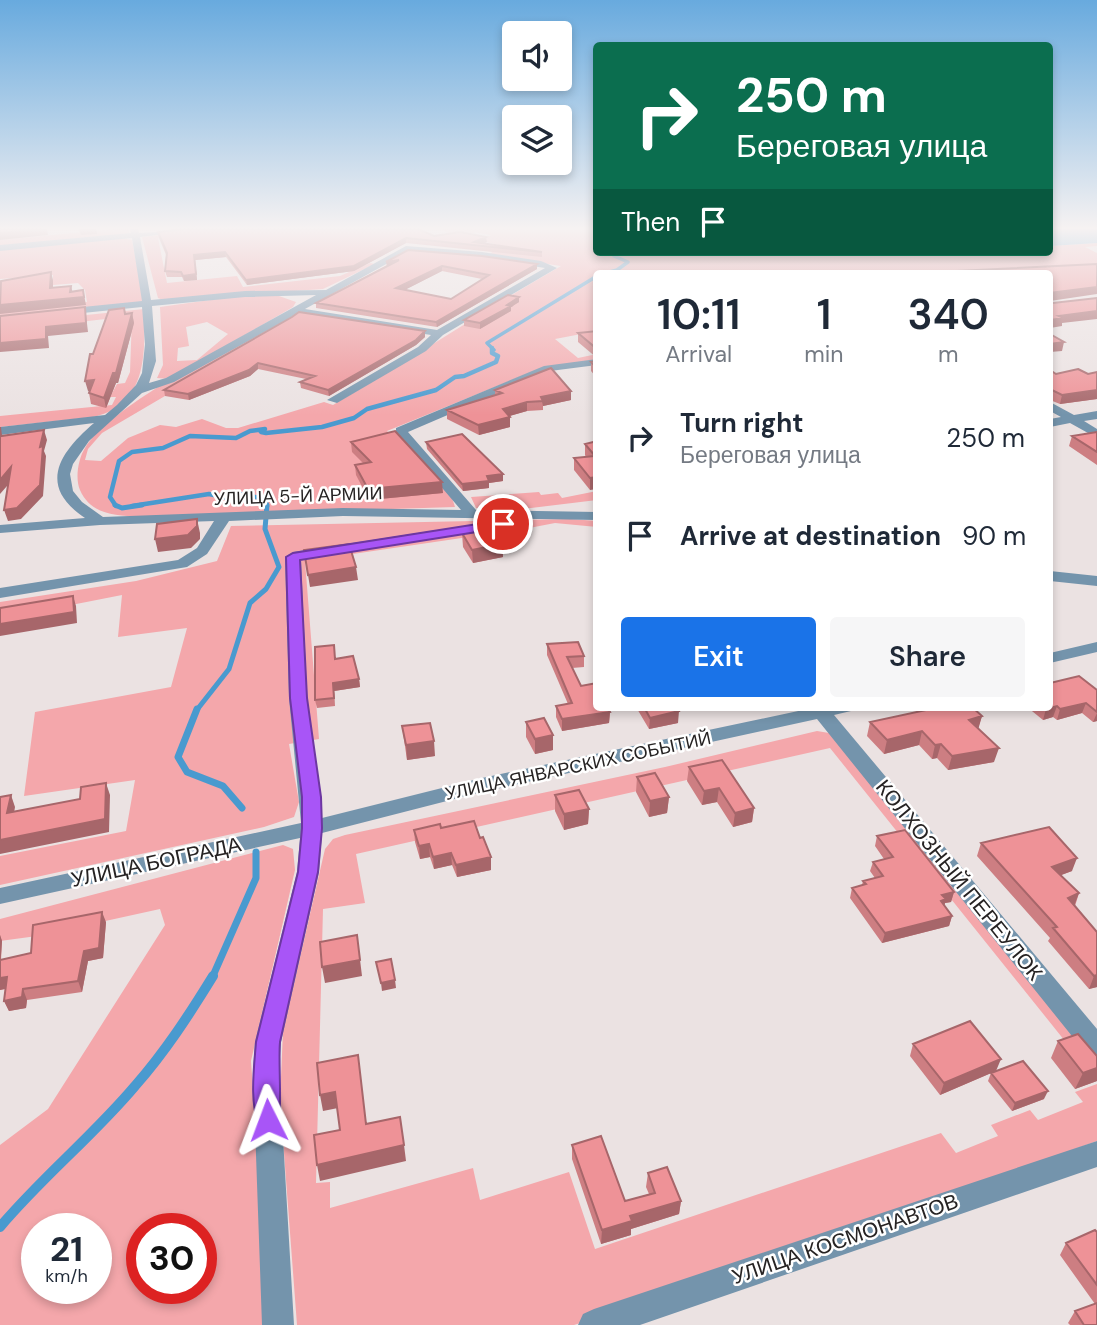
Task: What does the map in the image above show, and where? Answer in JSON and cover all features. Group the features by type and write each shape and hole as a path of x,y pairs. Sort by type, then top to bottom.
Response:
{"street":[{"path":"100,521 78,508 65,492 62,472 72,450 84,435 139,390 149,372 145,291"},
{"path":"333,400 422,349 439,334 513,291"},
{"path":"53,313 245,294 326,292"},
{"path":"139,390 170,380 326,292"},
{"path":"293,310 439,334"},
{"path":"472,514 400,431 548,368 593,362"},
{"path":"1053,407 1097,434"},
{"path":"1053,422 1097,415"},
{"path":"0,431 106,418"},
{"path":"548,513 593,505"},
{"name":"УЛИЦА 5-Й АРМИИ","path":"0,529 100,521 343,512 593,516"},
{"path":"0,593 182,564 197,558 206,550 223,518"},
{"path":"278,1325 266,1070 268,1042 308,872 312,828 311,797 298,698 293,557 503,524"},
{"path":"1053,576 1097,582"},
{"path":"1053,657 1097,647"},
{"name":"УЛИЦА ЯНВАРСКИХ СОБЫТИЙ","path":"312,828 482,786 827,711"},
{"name":"КОЛХОЗНЫЙ ПЕРЕУЛОК","path":"822,712 1097,1048"},
{"name":"УЛИЦА БОГРАДА","path":"0,896 312,828"},
{"name":"УЛИЦА КОСМОНАВТОВ","path":"594,1325 1097,1154"}],"shaded area":[{"path":"85,291 142,291 144,303 0,319 0,311 87,302"},
{"path":"156,291 296,291 163,300 158,298"},
{"path":"519,291 593,291 593,332 555,339 578,358 593,355 593,360 534,371 387,431 436,475 451,495 455,507 139,517 97,509 80,490 79,463 85,448 100,430 150,392 292,313 303,315 102,433 88,449 85,460 101,461 128,438 160,425 176,427 202,419 226,428 238,428 324,402 333,405"},
{"path":"246,295 279,296 296,302 293,307 169,379 157,378 163,365 160,307","holes":["207,322 228,334 197,360 177,361 178,348 189,346 186,327"]},
{"path":"144,309 140,375 134,389 124,401 111,411 93,417 0,427 0,416 112,405 116,397 110,397 117,384 125,383 130,372 132,316 0,331 0,324"},
{"path":"539,492 541,495 558,493 562,498 593,492 593,500 531,508 476,508 471,497"},
{"path":"593,521 593,527 555,523 524,529 520,525 488,531 489,534 305,561 319,739 289,744 299,802 294,817 264,827 0,885 0,856 126,831 135,780 24,796 35,712 171,687 187,628 118,637 122,595 0,619 0,602 136,581 217,561 231,526"},
{"path":"817,731 829,733 1097,1055 1097,1081 830,748 356,854 365,903 323,909 316,1183 330,1182 330,1208 473,1168 480,1200 569,1172 595,1249 941,1133 956,1153 998,1136 991,1125 1030,1110 1038,1120 1083,1102 1075,1092 1097,1084 1097,1141 688,1289 574,1325 297,1325 280,1100 283,1031 325,849 333,839"},
{"path":"283,845 293,849 295,870 251,1061 269,1325 0,1325 0,1145 48,1109 165,925 160,909 37,936 0,941 0,919"}],"building":[{"path":"1,291 83,291 84,297 0,305"},
{"path":"339,291 410,291 451,299 464,291 490,291 436,322 316,303"},
{"path":"508,295 519,297 507,305 511,306 480,323 464,320"},
{"path":"1097,298 1097,311 1059,316 1064,318 1053,320 1053,303"},
{"path":"85,307 86,323 46,327 46,339 0,343 0,316"},
{"path":"124,308 125,314 132,313 116,373 113,373 104,398 89,393 94,380 85,381 90,354 93,354 109,310"},
{"path":"299,312 425,331 416,340 328,390 300,382 315,376 258,363 249,370 188,394 164,390 292,317"},
{"path":"593,331 593,346 578,333"},
{"path":"1053,336 1064,342 1053,344"},
{"path":"551,368 571,391 541,397 543,401 527,402 503,409 510,417 478,425 447,410 502,393 495,390"},
{"path":"1078,369 1088,374 1097,372 1097,390 1062,395 1053,390 1053,372 1056,374"},
{"path":"0,427 1,436 44,430 40,447 43,446 40,485 17,508 4,510 11,467 0,480"},
{"path":"395,431 442,482 368,489 355,465 371,462 351,442"},
{"path":"1097,432 1097,452 1072,436"},
{"path":"462,434 503,474 487,476 489,481 462,484 426,442"},
{"path":"593,442 593,454 585,444"},
{"path":"593,456 593,478 590,478 574,458"},
{"path":"517,513 528,527 502,532 493,519"},
{"path":"197,519 197,526 188,535 155,539 157,524"},
{"path":"491,528 502,544 472,550 462,533"},
{"path":"349,544 356,567 308,575 304,550"},
{"path":"73,596 74,612 0,624 0,608"},
{"path":"578,642 584,656 567,657 581,686 593,684 593,711 610,712 562,719 556,706 572,703 547,644"},
{"path":"334,645 335,659 353,656 359,679 333,683 334,698 315,700 315,647"},
{"path":"1079,676 1097,690 1097,712 1086,703 1060,709 1057,706 1053,707 1053,682"},
{"path":"646,711 679,711 650,718"},
{"path":"921,711 976,711 982,716 969,720 999,748 952,756 941,744 935,745 922,731 887,740 870,722"},
{"path":"544,718 553,735 535,739 526,722"},
{"path":"430,723 434,741 406,745 402,726"},
{"path":"722,760 754,808 735,813 719,788 704,791 689,767"},
{"path":"655,773 669,797 650,801 637,777"},
{"path":"106,783 105,819 0,840 0,797 11,795 7,813 80,799 81,787"},
{"path":"579,790 589,809 564,814 555,795"},
{"path":"474,821 491,857 456,865 451,853 433,857 429,844 419,846 414,830 440,824 441,828"},
{"path":"1049,827 1077,858 1052,867 1079,893 1068,898 1097,932 1097,975 1094,976 1053,928 1057,927 981,843"},
{"path":"905,830 954,892 942,895 946,899 941,901 952,916 885,933 852,888 866,884 863,881 883,876 873,862 893,857 877,836"},
{"path":"102,912 99,948 84,951 78,981 23,989 22,997 4,1001 7,977 0,978 0,960 31,953 33,925"},
{"path":"357,935 360,960 322,967 320,942"},
{"path":"391,959 395,980 381,983 376,962"},
{"path":"970,1021 1001,1059 944,1083 913,1044"},
{"path":"1078,1034 1097,1056 1097,1068 1083,1073 1058,1041"},
{"path":"358,1055 366,1124 400,1117 404,1145 317,1165 314,1135 340,1130 335,1092 320,1095 317,1063"},
{"path":"1023,1061 1048,1091 1015,1103 991,1073"},
{"path":"601,1136 625,1201 655,1193 648,1173 667,1167 681,1201 630,1216 632,1221 602,1230 572,1145"},
{"path":"1095,1230 1097,1232 1097,1285 1066,1243"},
{"path":"1097,1303 1097,1325 1084,1325 1075,1311"}],"waterway":[{"path":"492,348 487,343 573,291"},
{"path":"115,505 110,497 119,461 132,452 163,448 190,436 236,438 250,431 265,429 261,432 266,433 322,427 354,418 367,409 436,390 455,377 464,376 496,362 498,356 492,353 492,348"},
{"path":"132,506 209,494 228,498 240,494 265,499 267,506"},
{"path":"115,505 122,508 142,505"},
{"path":"196,710 229,669 250,603 266,589 279,567 265,529 267,506"},
{"path":"196,710 178,757 187,772 223,786 242,808"},
{"path":"213,977 256,878 256,852"},
{"path":"0,1227 146,1073 213,977"}],"route":[{"path":"268,1120 268,1042 308,872 312,828 311,797 298,698 293,557 503,524"}]}
